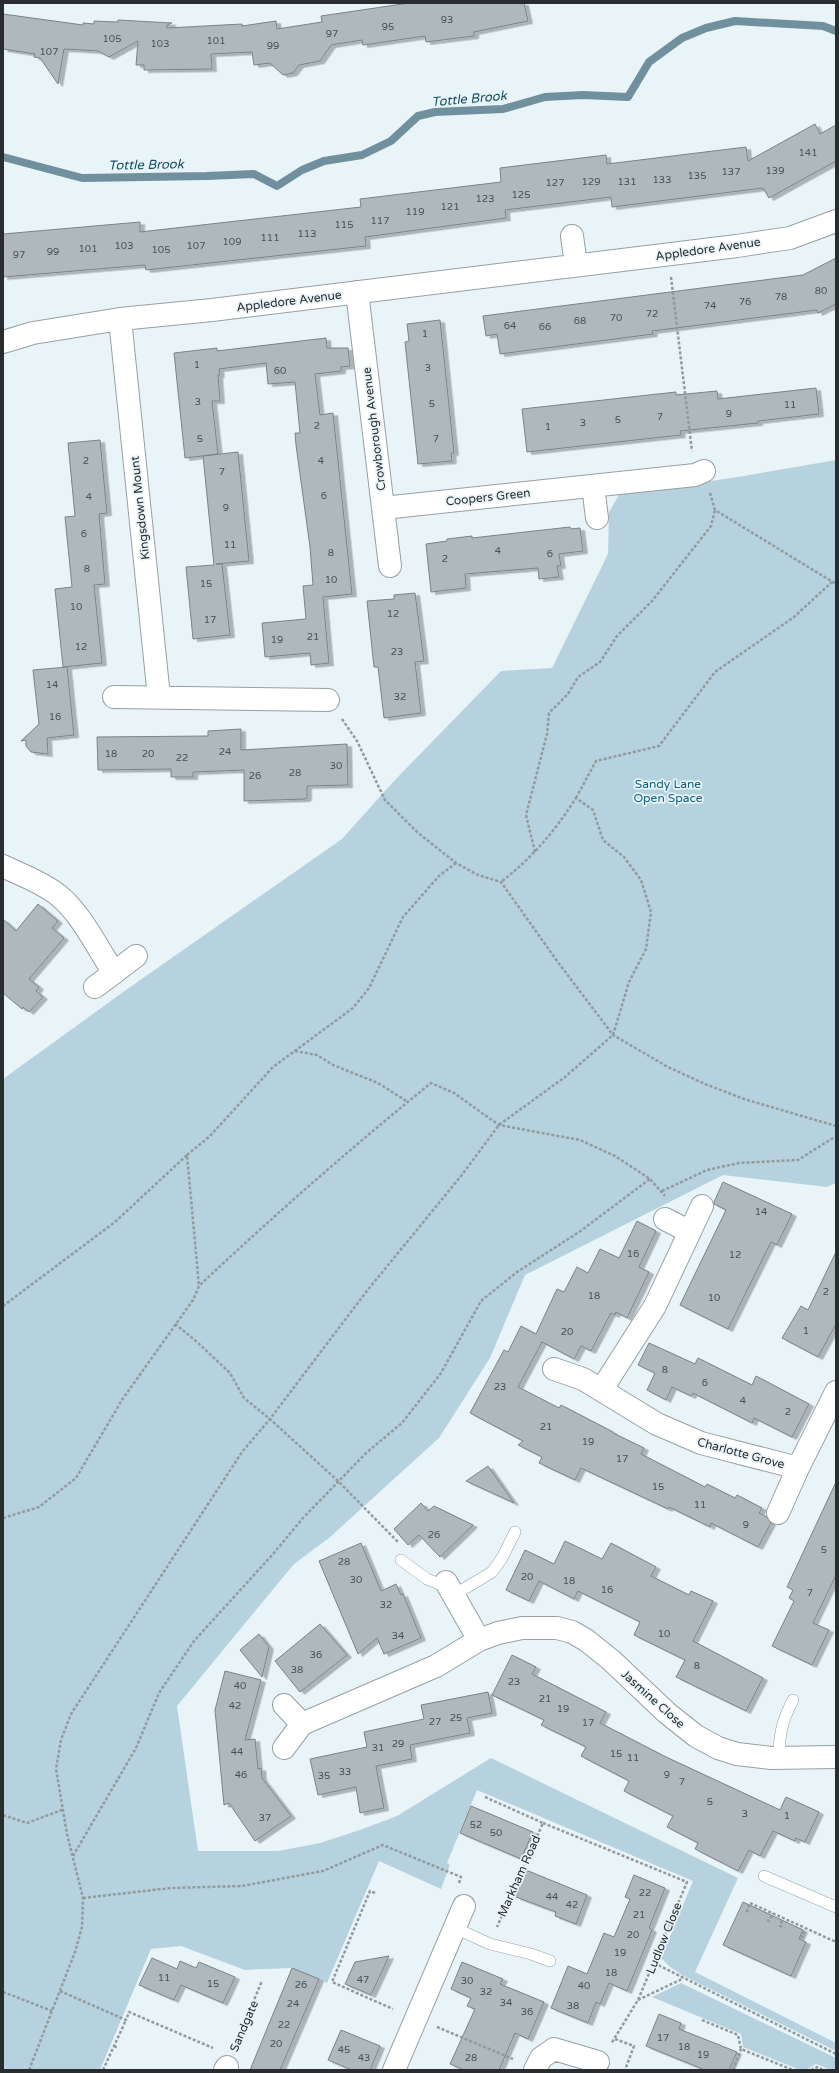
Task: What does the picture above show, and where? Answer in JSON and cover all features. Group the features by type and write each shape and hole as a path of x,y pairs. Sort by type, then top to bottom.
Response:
{"street":[{"name":"Appledore Avenue","path":"3,342 33,333 120,319 668,255 790,238 836,221"},
{"path":"572,236 576,265"},
{"name":"Crowborough Avenue","path":"357,292 390,566"},
{"name":"Kingsdown Mount","path":"120,319 159,697"},
{"name":"Coopers Green","path":"383,508 593,486 699,473"},
{"path":"593,486 597,518"},
{"path":"114,697 328,700"},
{"path":"3,866 35,881 58,895 73,910 114,973"},
{"path":"95,987 136,956"},
{"path":"602,1389 655,1306 702,1206"},
{"path":"665,1219 690,1232"},
{"name":"Charlotte Grove","path":"554,1369 583,1379 602,1389 657,1424 701,1443 798,1468"},
{"name":"Charlotte Grove","path":"778,1512 836,1392"},
{"path":"450,1589 479,1640"},
{"name":"Jasmine Close","path":"284,1748 302,1724 436,1666 479,1640 498,1633 522,1628 557,1628 572,1632 586,1640 611,1660 667,1713 696,1736 718,1748 737,1754 779,1758 836,1757"},
{"path":"284,1704 302,1724"},
{"path":"394,2070 464,1906"},
{"path":"536,2069 541,2058 554,2049 598,2062"}],"lane":[{"path":"401,1560 426,1579 450,1589 492,1572 502,1558 515,1532"},
{"path":"779,1758 779,1736 787,1712 793,1700"},
{"path":"764,1876 836,1907"},
{"path":"454,1928 490,1944 531,1954 550,1961"}],"path":[{"path":"535,853 526,815 547,734 549,713 568,694 578,677 600,662 617,636 652,601 711,526 715,510 707,482 699,473 668,255"},
{"path":"715,510 836,584"},
{"path":"501,882 535,853 561,822 596,761 659,746 715,672 794,617 832,582"},
{"path":"328,700 357,741 385,800 417,832 456,863 478,875 501,882 613,1035 668,1067 705,1084 744,1098 836,1126"},
{"path":"29,2070 75,1952 82,1927 83,1898 62,1810 56,1769 61,1740 71,1714 242,1452 270,1419 366,1292 461,1176 499,1125 565,1077 613,1035 629,982 646,949 651,912 641,880 624,857 604,840 592,810 576,798"},
{"path":"3,1306 115,1222 187,1155 210,1136 273,1067 353,1008 369,988 403,917 439,876 456,863"},
{"path":"295,1051 317,1055 333,1065 378,1083 408,1102"},
{"path":"3,1518 39,1507 76,1478 122,1400 193,1300 199,1286 262,1226 431,1083 454,1093 499,1125 580,1140 615,1156 650,1179 662,1191 670,1203 665,1219"},
{"path":"662,1191 707,1170 739,1163 798,1160 836,1136"},
{"path":"187,1155 199,1286"},
{"path":"73,1856 136,1748 159,1693 194,1641 274,1554 303,1518 338,1481 366,1453 402,1423 441,1372 481,1301 517,1272 579,1232 650,1179"},
{"path":"175,1324 196,1340 230,1373 244,1398 270,1419 338,1481 367,1511"},
{"name":"Markham Road","path":"485,1798 543,1823 490,1944"},
{"path":"3,1815 27,1822 62,1810"},
{"name":"Ludlow Close","path":"543,1823 687,1882 638,2000 616,2039 598,2062"},
{"path":"83,1898 171,1888 242,1886 323,1871 383,1845 446,1870"},
{"path":"375,1893 370,1891 332,1982 398,2011"},
{"path":"748,1912 750,1903 836,1942"},
{"path":"768,1920 770,1921 773,1913"},
{"path":"782,1927 780,1926 783,1918"},
{"path":"801,1936 802,1937 806,1929"},
{"path":"654,1963 682,1979 836,2054"},
{"path":"638,2000 682,1979"},
{"name":"Sandgate","path":"228,2064 262,1981"},
{"path":"60,1991 126,2020"},
{"path":"3,1992 52,2011"},
{"path":"103,2070 129,2012 228,2064"},
{"path":"702,2020 738,2035 741,2049 733,2070"},
{"path":"442,2030 536,2069"},
{"path":"616,2039 634,2046 625,2070"},
{"path":"114,2046 118,2048"},
{"path":"741,2049 793,2070"},
{"path":"811,2070 816,2067 823,2070"}],"green space":[{"name":"Sandy Lane Open Space","path":"836,460 836,1183 827,1187 723,1175 525,1275 490,1358 439,1438 329,1538 294,1564 177,1706 198,1851 278,1851 320,1843 397,1816 491,1758 738,1878 695,1972 836,2043 836,2051 682,1975 661,1958 693,1881 477,1790 447,1863 450,1865 441,1889 379,1861 327,1983 292,1968 245,1970 181,1946 151,1949 100,2070 3,2070 3,1079 126,990 342,839 393,782 501,671 552,668 608,554 609,512 619,495"},
{"path":"681,1983 836,2058 836,2070 831,2070 816,2064 806,2070 800,2070 743,2047 741,2034 652,1997"}],"building":[{"path":"409,3 524,3 528,21 474,32 474,36 426,42 425,36 363,45 362,40 331,45 320,61 299,65 293,73 283,75 270,63 254,65 252,52 211,54 212,69 144,70 144,65 136,65 138,41 109,57 98,51 64,49 58,84 40,58 34,57 35,54 3,49 3,14 83,25 83,23 94,24 94,21 118,22 118,20 172,23 167,25 167,28 242,24 242,26 276,21 277,29 322,22 321,16"},
{"path":"815,124 820,134 836,125 836,161 769,198 763,188 612,207 611,197 505,210 506,218 365,237 366,246 146,270 145,265 3,277 3,234 140,222 140,232 361,207 360,199 501,182 500,168 606,155 607,164 746,147 748,161"},
{"path":"836,258 836,304 818,313 817,310 652,331 653,334 500,354 497,334 486,336 483,316 803,275"},
{"path":"440,320 454,453 451,453 452,461 418,464 405,342 409,341 407,324"},
{"path":"326,338 327,348 348,348 350,366 341,367 341,371 315,374 320,415 333,413 352,594 323,597 329,663 311,665 310,653 265,657 262,623 306,619 303,586 313,585 310,547 296,445 295,433 300,433 295,382 268,384 266,363 219,369 220,401 212,401 218,454 185,458 174,353 217,348 217,351"},
{"path":"816,388 819,414 758,421 758,423 680,431 681,435 527,452 522,409 676,392 676,395 717,391 718,399"},
{"path":"100,440 107,513 99,514 105,584 94,585 102,663 63,667 55,589 72,587 65,517 75,516 68,443"},
{"path":"238,452 249,561 216,564 222,564 230,635 193,639 186,567 214,565 203,456"},
{"path":"570,527 571,529 580,528 583,551 559,554 561,566 557,566 559,577 539,579 538,568 465,574 466,588 431,592 426,544 447,541 447,539 472,536 472,538"},
{"path":"415,593 424,661 415,662 421,713 384,718 378,667 374,667 367,601 394,599 394,595"},
{"path":"67,667 74,735 47,738 48,754 31,752 26,746 26,740 21,741 39,724 33,670"},
{"path":"241,729 241,750 347,744 348,785 307,786 307,798 305,799 244,801 244,770 193,772 193,777 171,777 171,769 98,770 97,737 208,736 208,731"},
{"path":"38,904 58,921 52,928 64,938 29,979 39,987 36,991 43,997 29,1012 23,1007 22,1009 3,993 3,919 16,931"},
{"path":"723,1182 792,1214 777,1245 771,1242 728,1329 680,1305 726,1210 714,1204"},
{"path":"637,1221 656,1231 639,1267 649,1272 627,1318 616,1312 615,1315 611,1313 591,1351 581,1346 574,1359 542,1342 518,1387 559,1408 561,1405 644,1448 641,1454 705,1487 707,1484 735,1498 737,1495 762,1508 759,1513 767,1517 771,1523 758,1547 711,1523 710,1527 581,1468 575,1480 539,1463 542,1457 518,1445 523,1441 470,1413 504,1350 508,1352 521,1326 536,1334 557,1289 564,1292 577,1267 588,1273 600,1249 619,1258"},
{"path":"836,1252 836,1324 818,1357 782,1338 801,1306 808,1310"},
{"path":"649,1343 695,1364 698,1358 752,1385 756,1376 809,1404 792,1437 754,1418 752,1423 693,1393 691,1396 672,1387 666,1400 647,1390 655,1373 638,1365"},
{"path":"488,1466 514,1503 466,1481"},
{"path":"836,1482 836,1575 813,1623 829,1630 812,1665 772,1646 794,1601 789,1598 793,1590 787,1587"},
{"path":"421,1503 428,1511 434,1506 473,1525 440,1557 419,1535 408,1545 394,1529"},
{"path":"565,1541 602,1559 611,1543 656,1567 651,1576 689,1595 691,1591 713,1601 693,1641 763,1678 746,1711 676,1677 685,1660 634,1635 640,1622 578,1591 574,1599 539,1581 529,1601 506,1590 525,1550 554,1564"},
{"path":"361,1543 381,1591 396,1584 401,1595 403,1594 421,1638 384,1654 377,1638 358,1654 319,1561"},
{"path":"320,1624 347,1655 300,1692 275,1661"},
{"path":"259,1634 269,1647 262,1677 240,1650"},
{"path":"512,1655 536,1667 532,1674 606,1712 600,1723 666,1757 780,1810 786,1797 819,1812 805,1842 796,1838 795,1841 773,1831 760,1856 749,1850 738,1871 695,1849 698,1843 667,1827 673,1816 624,1791 629,1781 581,1756 586,1747 541,1725 544,1720 492,1695"},
{"path":"225,1671 261,1680 245,1740 255,1739 258,1769 261,1768 262,1778 291,1816 255,1841 229,1803 224,1805 215,1710"},
{"path":"488,1692 492,1713 467,1718 470,1733 410,1745 412,1759 376,1766 384,1808 360,1813 356,1787 318,1795 310,1759 367,1747 364,1732 424,1719 421,1705"},
{"path":"471,1806 533,1832 521,1859 460,1833"},
{"path":"526,1870 587,1895 576,1924 555,1916 556,1912 516,1897"},
{"path":"634,1875 665,1888 649,1928 652,1930 627,1991 609,1983 600,2004 596,2002 588,2023 551,2008 568,1966 587,1974 604,1933 614,1937 630,1899 625,1897"},
{"path":"743,1902 803,1930 799,1939 806,1942 791,1976 723,1945"},
{"path":"389,1956 371,1995 345,1984 355,1962"},
{"path":"152,1958 177,1969 180,1961 196,1968 199,1962 235,1977 223,2003 181,1985 174,2000 139,1985"},
{"path":"462,1962 503,1979 500,1984 544,2002 528,2039 515,2033 499,2070 464,2070 450,2064 475,2009 467,2006 471,1998 451,1989"},
{"path":"292,1968 319,1979 280,2070 250,2070"},
{"path":"659,2014 681,2023 679,2029 737,2052 729,2070 705,2070 646,2046"},
{"path":"341,2030 380,2046 370,2070 352,2070 328,2060"}],"waterway":[{"name":"Tottle Brook","path":"3,157 82,178 254,174 277,186 302,170 324,161 362,155 391,141 418,116 435,112 503,109 545,97 583,95 628,97 649,62 682,38 706,28 735,21 823,26 836,31"}]}
